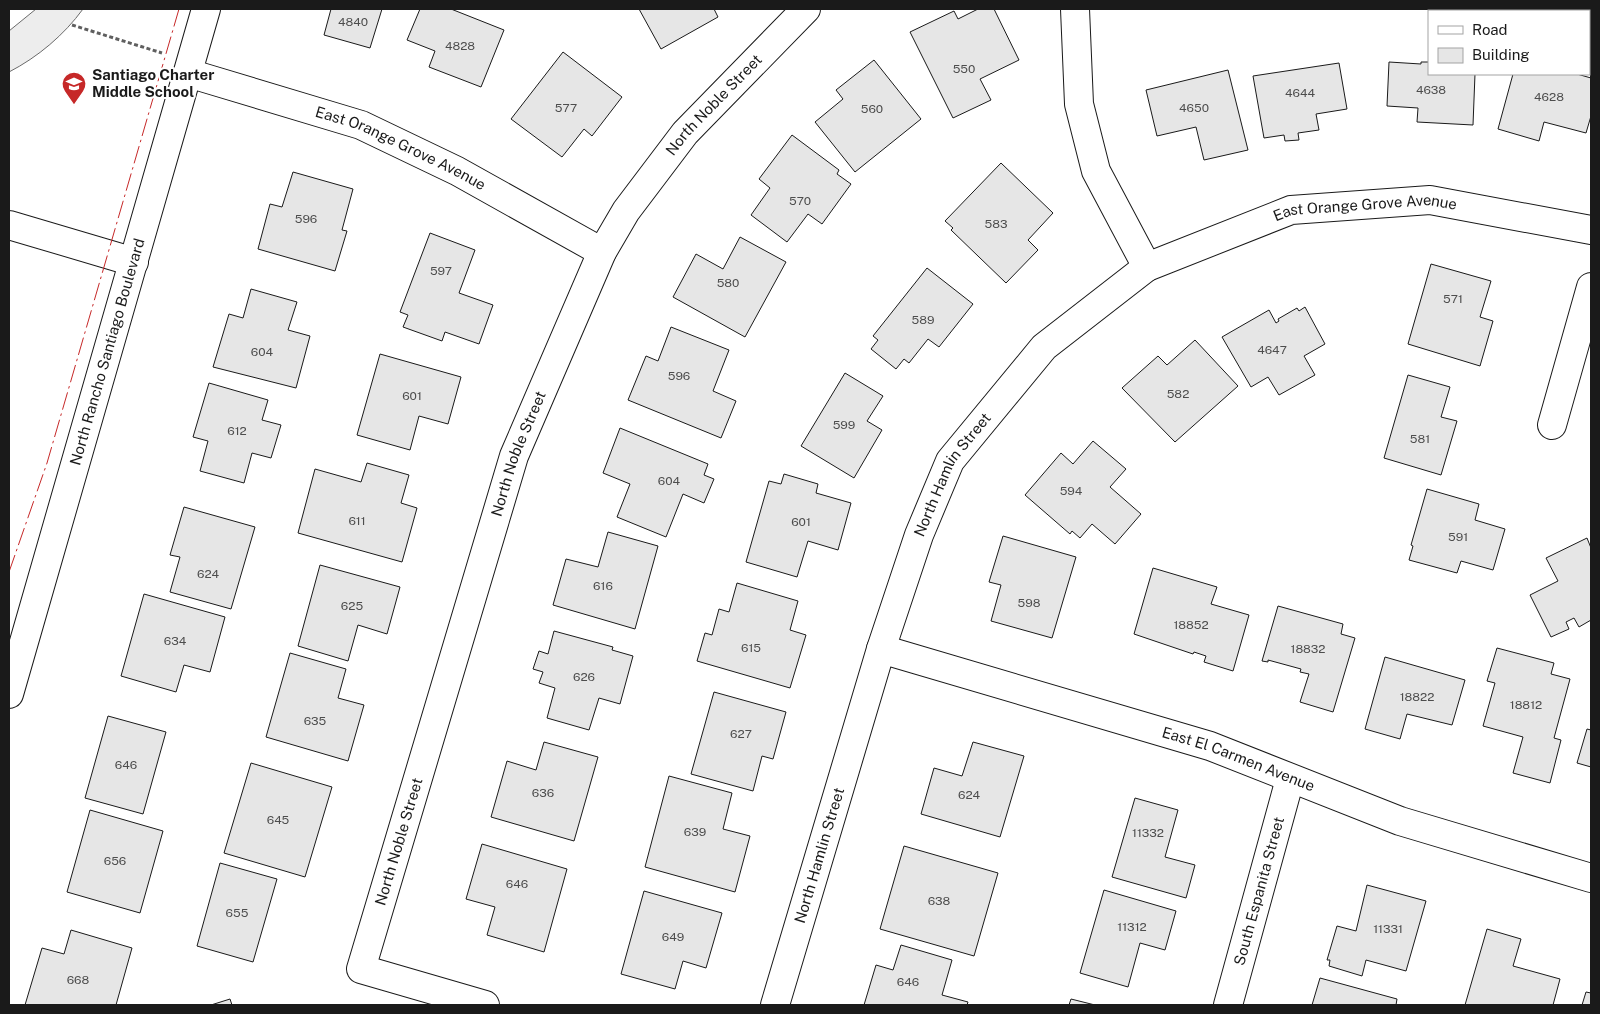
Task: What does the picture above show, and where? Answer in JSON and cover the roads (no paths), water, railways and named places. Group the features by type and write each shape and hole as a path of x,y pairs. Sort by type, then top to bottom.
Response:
{"street":[{"name":"North Rancho Santiago Boulevard","path":"9,694 206,9"},
{"name":"North Noble Street","path":"484,1005 361,969 514,456 602,252 626,211 685,133 806,9"},
{"path":"1075,9 1079,104 1096,170 1147,267"},
{"name":"East Orange Grove Avenue","path":"189,67 361,125 457,171 602,252"},
{"name":"East Orange Grove Avenue","path":"1147,267 1291,210 1430,200 1591,230"},
{"path":"9,225 134,262"},
{"name":"North Hamlin Street","path":"775,1005 881,649 919,535 950,461 1044,347 1147,267"},
{"path":"1552,425 1591,287"},
{"name":"East El Carmen Avenue","path":"881,649 1210,746 1400,821 1591,878"},
{"name":"South Espanita Street","path":"1228,1005 1290,779"}],"place":[{"name":"Santiago Charter Middle School","path":"74,105"}]}
